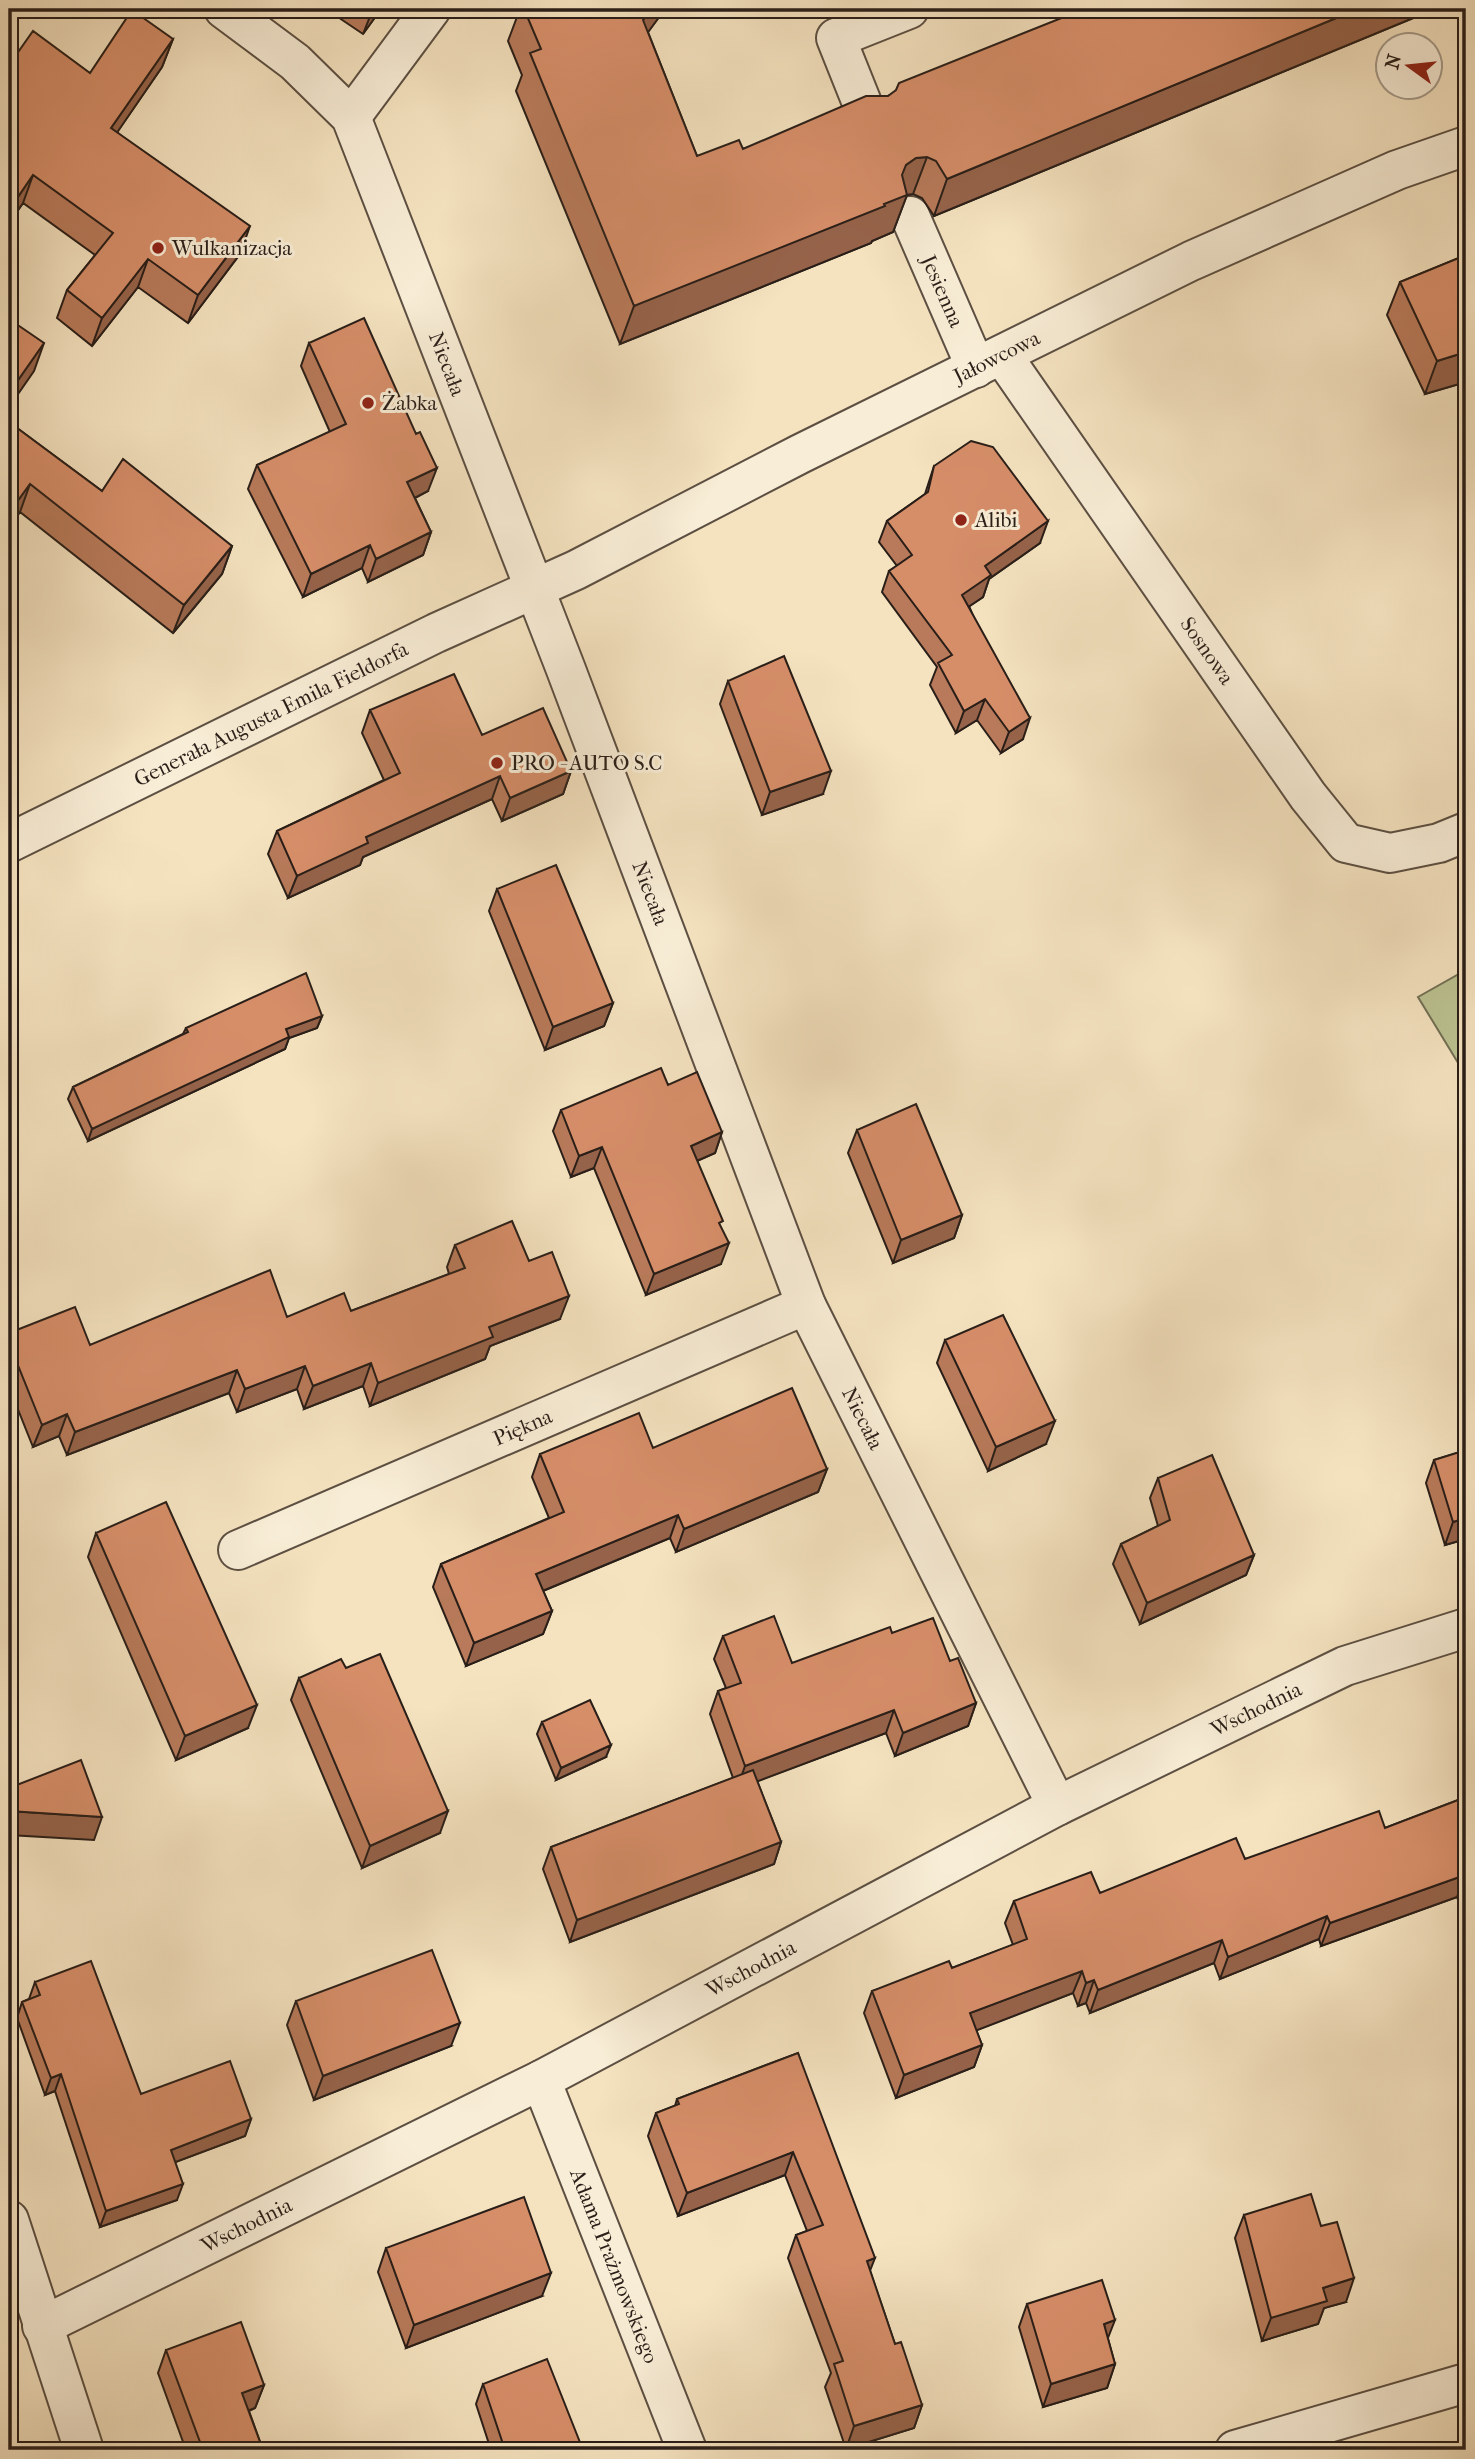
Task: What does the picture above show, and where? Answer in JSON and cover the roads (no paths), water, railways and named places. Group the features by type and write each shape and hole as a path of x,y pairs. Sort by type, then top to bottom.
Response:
{"street":[{"name":"Niecała","path":"224,9 295,62 351,117 430,326 536,590 806,1305 1057,1806"},
{"path":"351,117 431,9"},
{"path":"866,113 836,38 909,9"},
{"name":"Jałowcowa","path":"536,590 800,454 1191,261 1397,170 1466,146"},
{"name":"Jesienna","path":"910,216 989,361"},
{"name":"Sosnowa","path":"989,361 1308,796 1346,843 1390,853 1439,843 1466,832"},
{"name":"Generała Augusta Emila Fieldorfa","path":"9,843 436,633 536,590"},
{"name":"Piękna","path":"238,1550 806,1305"},
{"name":"Wschodnia","path":"42,2326 541,2080 1057,1806 1345,1666 1466,1628"},
{"name":"Adama Prażmowskiego","path":"541,2080 688,2450"},
{"path":"9,2220 83,2450"},
{"path":"1235,2450 1466,2383"}],"place":[{"name":"Wulkanizacja","path":"158,248"},
{"name":"Żabka","path":"368,403"},
{"name":"Alibi","path":"961,520"},
{"name":"PRO - AUTO S.C","path":"497,763"}]}
